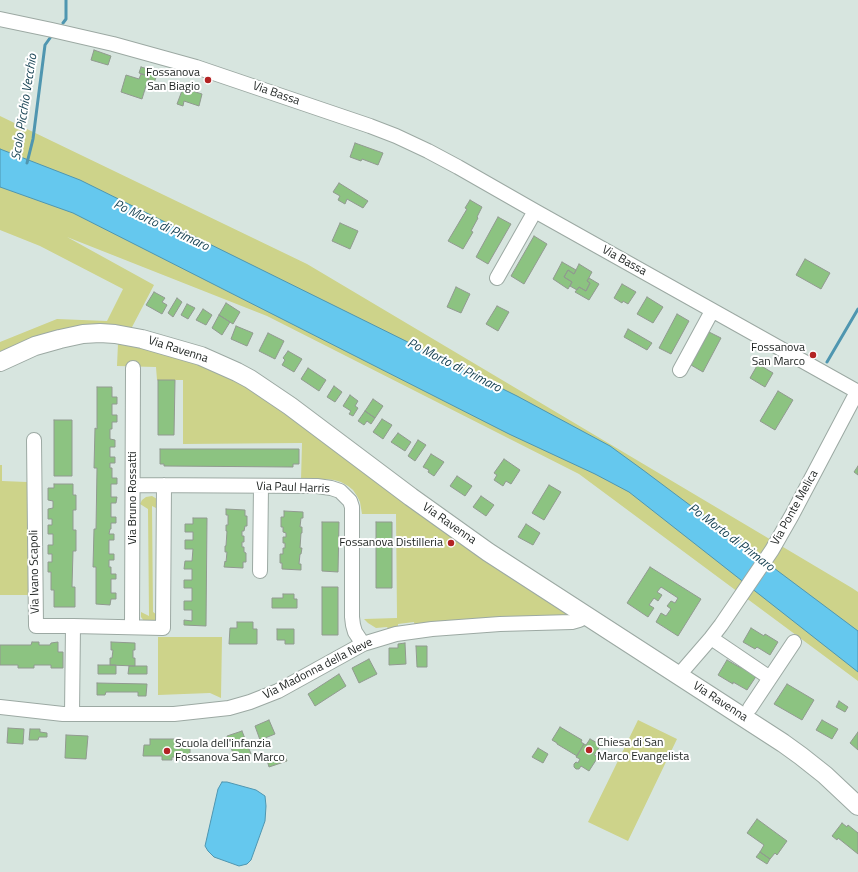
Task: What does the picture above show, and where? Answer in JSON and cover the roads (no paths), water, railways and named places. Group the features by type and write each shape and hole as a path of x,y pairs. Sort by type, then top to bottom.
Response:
{"main road":[{"name":"Via Ravenna","path":"3,359 35,346 60,339 84,334 100,333 142,338 201,356 229,368 250,379 290,406 411,497 482,548 783,743 825,775 858,806"}],"street":[{"name":"Via Bassa","path":"0,19 113,44 196,67 396,136 469,173 857,392"},
{"path":"497,278 535,211"},
{"path":"680,370 712,311"},
{"name":"Via Bruno Rossatti","path":"132,627 133,368"},
{"name":"Via Ponte Melica","path":"679,675 712,638 772,550 857,392"},
{"name":"Via Ivano Scapoli","path":"34,440 36,626 73,626"},
{"name":"Via Paul Harris","path":"133,485 317,486 340,491 350,501 352,507 352,617 355,632 363,644"},
{"path":"72,714 73,626 163,628 164,485"},
{"path":"260,571 261,486"},
{"name":"Via Madonna della Neve","path":"0,707 48,713 72,714 174,714 230,708 278,691 363,644 396,634 413,631 500,624 572,622 587,616"},
{"path":"712,638 770,678"},
{"path":"750,708 794,642"}],"water":[{"name":"Po Morto di Primaro","path":"0,149 80,180 517,396 610,446 858,631 858,672 629,492 595,474 509,434 73,213 0,187"},
{"path":"222,782 256,790 265,796 265,821 251,860 247,864 239,866 214,857 205,846 218,789"}],"waterway":[{"name":"Scolo Picchio Vecchio","path":"63,23 66,19 66,0"},
{"name":"Scolo Picchio Vecchio","path":"27,163 33,139 45,45 50,38"},
{"path":"827,362 858,309"}],"place":[{"name":"Fossanova San Biagio","path":"208,80"},
{"name":"Fossanova San Marco","path":"813,355"},
{"name":"Fossanova Distilleria","path":"451,543"},
{"name":"Chiesa di San Marco Evangelista","path":"589,750"},
{"name":"Scuola dell'infanzia Fossanova San Marco","path":"167,751"}]}
